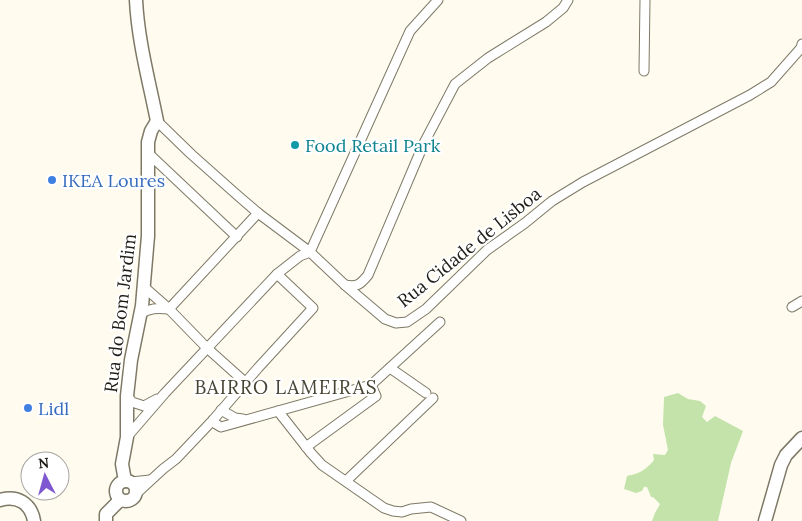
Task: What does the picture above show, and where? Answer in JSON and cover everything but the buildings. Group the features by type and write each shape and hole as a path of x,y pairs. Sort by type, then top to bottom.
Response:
{"street":[{"path":"136,0 143,50 157,121"},
{"path":"126,437 276,274 300,256 310,252 410,31 438,0"},
{"path":"345,285 361,284 368,275 424,143 455,84 488,58 546,22 563,8 568,0"},
{"path":"644,71 645,0"},
{"name":"Rua Cidade de Lisboa","path":"157,121 191,154 258,213 310,252 385,319 396,323 407,322 426,309 487,250 552,201 583,182 750,95 771,82 801,48 802,44"},
{"name":"Rua do Bom Jardim","path":"106,521 106,514 120,500 116,491 118,484 131,485 122,464 126,437 127,396 131,360 144,287 148,236 148,142 151,131 157,121"},
{"path":"148,154 237,237"},
{"path":"168,309 258,213"},
{"path":"120,500 124,502 130,501 136,496 131,485 150,480 176,459 313,308 276,274"},
{"path":"144,287 245,382"},
{"path":"792,307 802,301"},
{"path":"140,314 156,308 168,309"},
{"path":"213,420 221,427 371,385 440,322"},
{"path":"346,482 430,396 390,368"},
{"path":"306,447 376,396 371,385"},
{"path":"127,396 132,402 144,406 165,393"},
{"path":"221,410 235,418 249,419"},
{"path":"278,411 322,465 384,508 402,512 431,506 461,521"},
{"path":"765,521 781,465 786,455 802,438"},
{"path":"0,500 15,498 23,502 28,506 34,521"}],"green space":[{"path":"678,393 688,399 700,401 706,406 702,417 707,422 715,416 743,431 731,463 718,521 652,521 660,504 651,497 647,487 636,493 624,489 627,476 642,471 649,466 654,460 653,454 665,455 668,450 663,425 664,397"}],"place":[{"name":"Food Retail Park","path":"295,145"},
{"name":"IKEA Loures","path":"52,180"},
{"name":"Lidl","path":"28,408"}],"district":[{"name":"BAIRRO LAMEIRAS","path":"286,387"}]}
